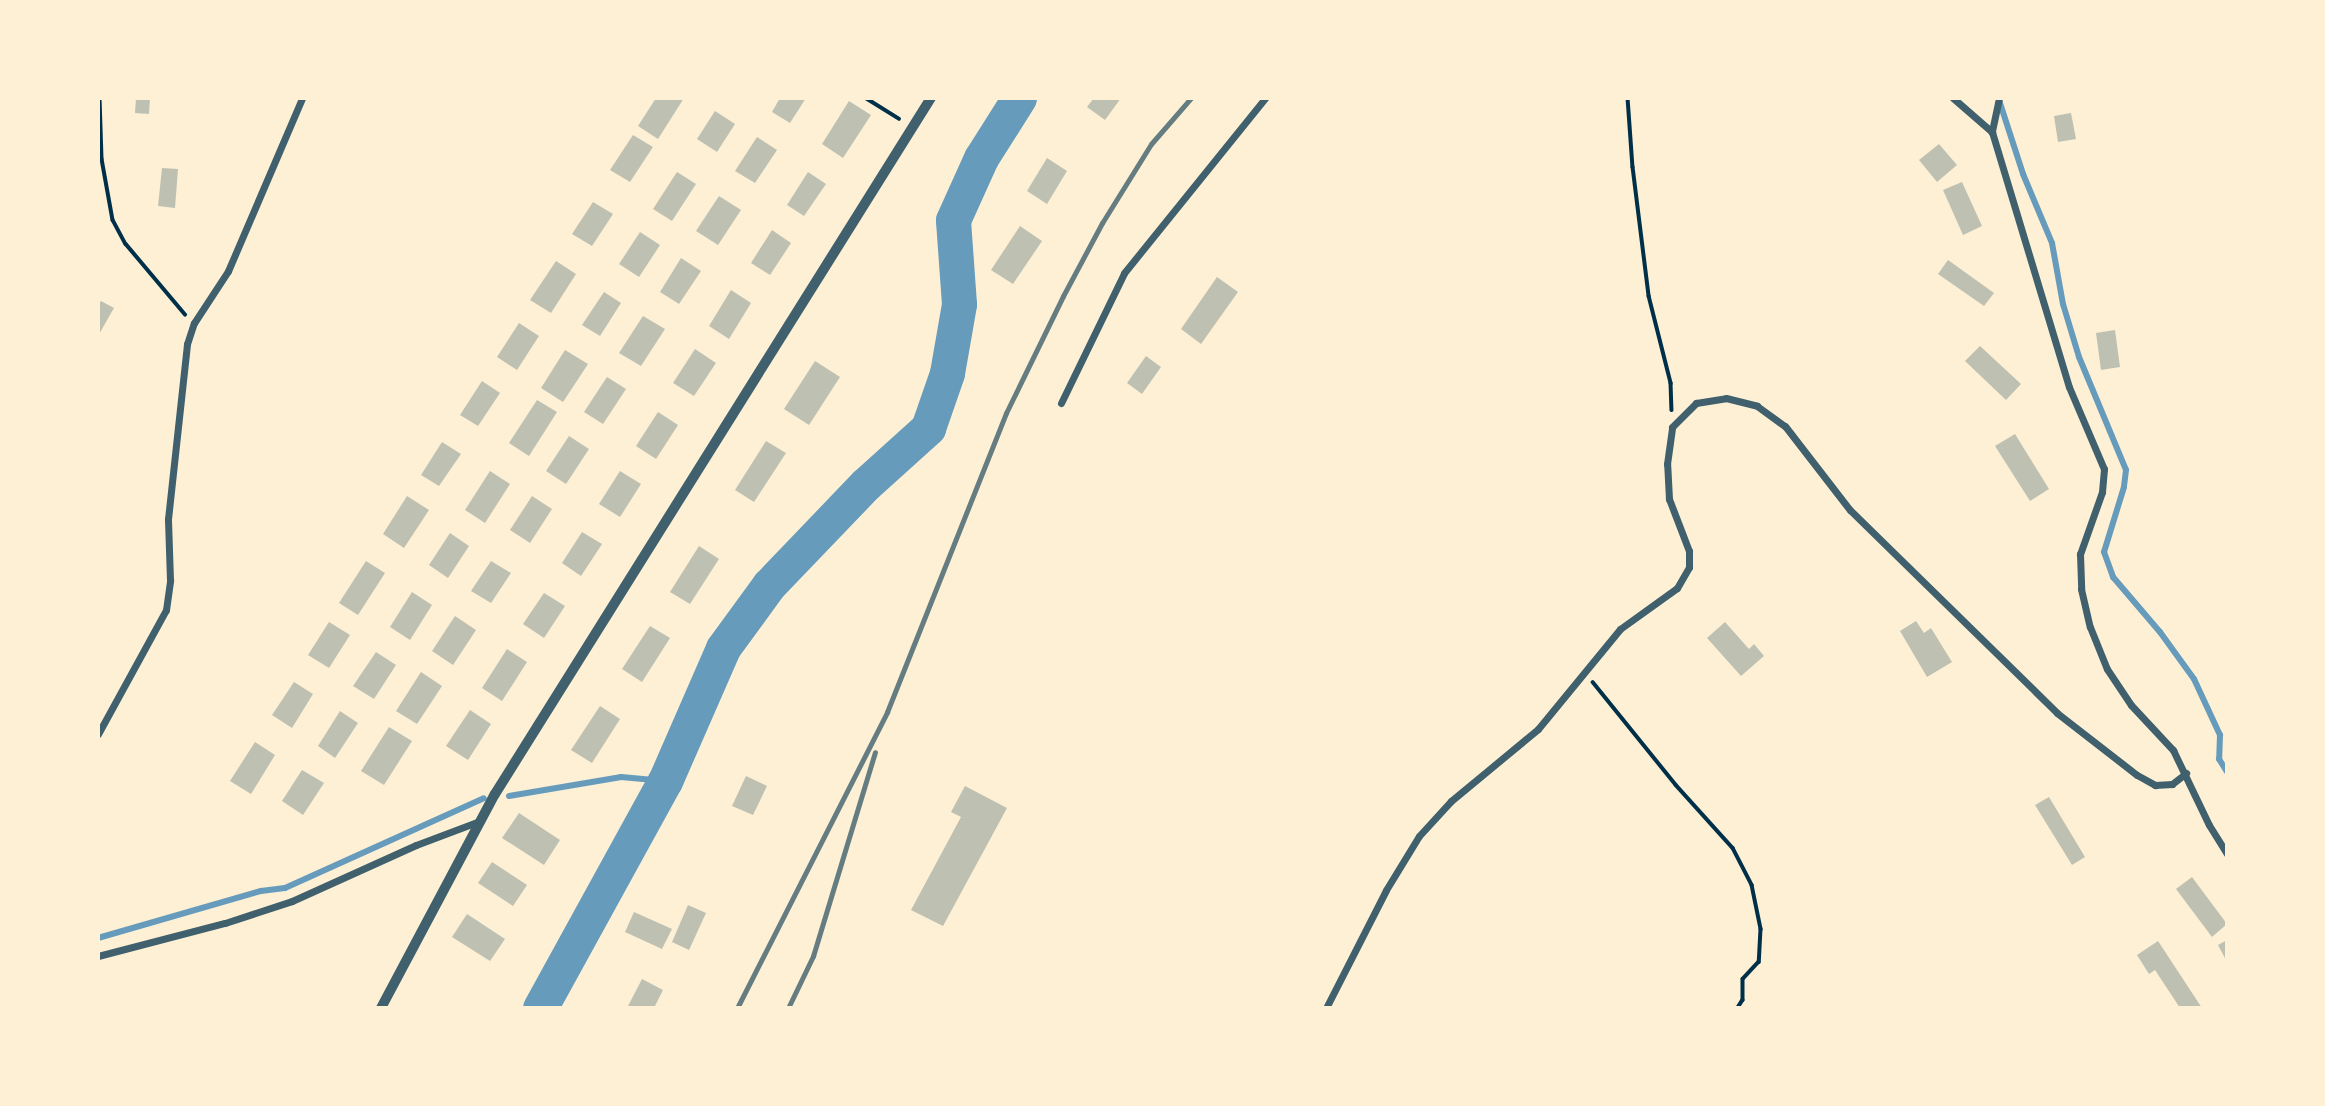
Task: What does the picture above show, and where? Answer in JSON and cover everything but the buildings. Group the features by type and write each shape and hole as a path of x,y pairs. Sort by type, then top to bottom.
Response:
{"street":[{"path":"98,734 166,610 170,580 168,519 187,344 194,323 228,271 302,98"},
{"path":"381,1008 480,821 930,98"},
{"path":"1061,403 1124,273 1265,98"},
{"path":"1953,98 1992,132"},
{"path":"1999,98 1992,132 2069,387 2104,469 2102,492 2080,554 2081,589 2090,627 2107,670 2131,705 2173,750 2186,772 2209,825 2227,854"},
{"path":"1326,1008 1386,890 1419,836 1451,801 1538,729 1620,629 1677,588 1689,567 1689,551 1669,499 1667,464 1672,427 1696,403 1726,398 1757,406 1785,426 1850,510 2057,713 2137,775 2155,785 2172,784 2186,772"},
{"path":"98,956 225,923 292,901 416,845 480,821"}],"path":[{"path":"100,98 102,159 108,203 116,228 158,284 194,323"},
{"path":"866,98 912,127"},
{"path":"1628,98 1633,167 1649,296 1671,383 1672,427"},
{"path":"1586,673 1676,785 1733,848 1752,886 1760,929 1759,962 1744,979 1743,1000 1738,1008"}],"waterway":[{"path":"540,1008 665,781 723,648 769,585 866,484 928,428 947,373 959,304 953,220 981,158 1019,98"},
{"path":"1999,100 2023,174 2052,243 2063,304 2079,357 2126,470 2124,487 2104,552 2113,577 2160,632 2194,679 2220,735 2219,759 2227,772"},
{"path":"509,796 621,777 665,781"},
{"path":"98,938 261,891 285,888 484,798"}],"railway":[{"path":"737,1008 887,712 1006,413 1063,296 1102,223 1151,144 1191,98"},
{"path":"788,1008 813,956 875,752"}]}
